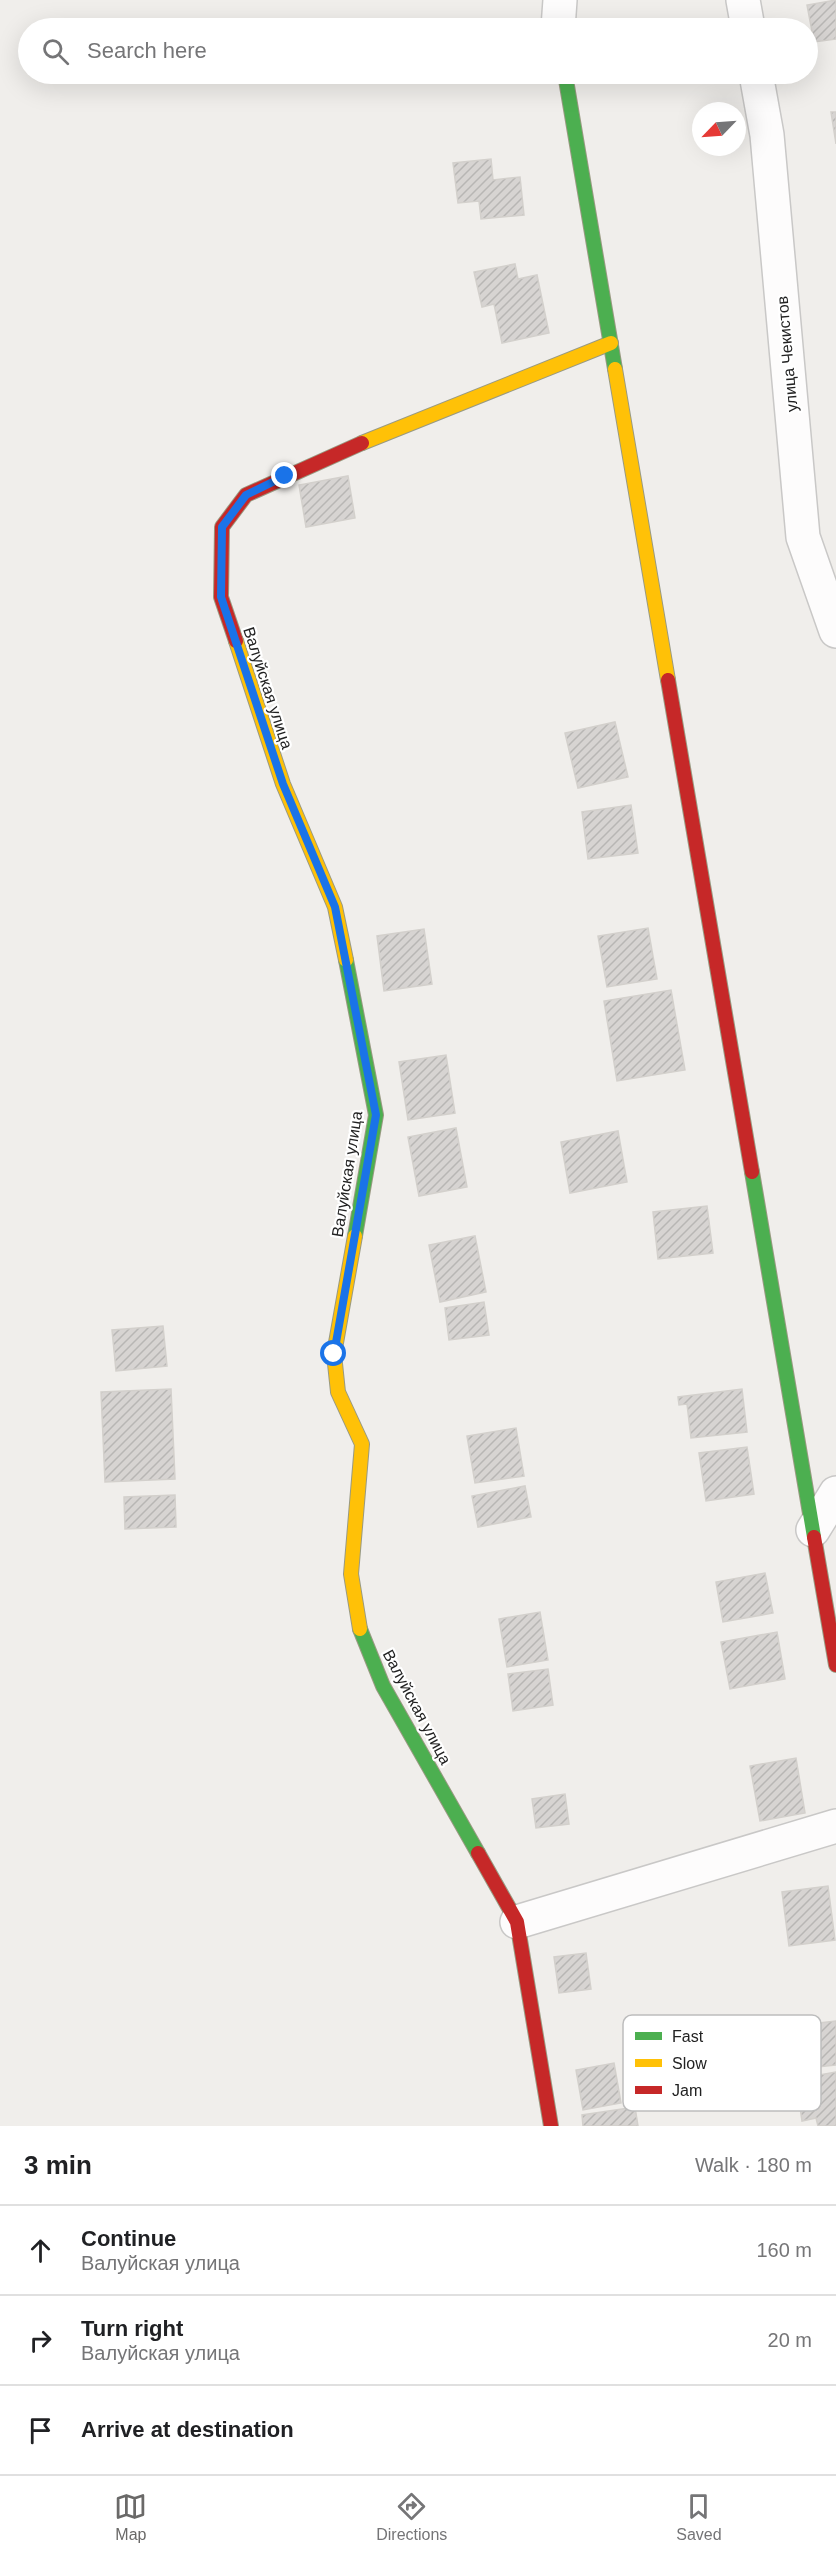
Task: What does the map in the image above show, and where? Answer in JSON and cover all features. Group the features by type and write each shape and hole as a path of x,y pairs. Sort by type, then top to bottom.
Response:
{"street":[{"path":"559,18 560,0"},
{"path":"743,0 746,18"},
{"path":"567,84 836,1665"},
{"name":"улица Чекистов","path":"758,84 767,135 803,537 836,631"},
{"name":"Валуйская улица","path":"551,2126 517,1922 383,1686 361,1633 351,1574 362,1444 338,1392 334,1354 376,1115 335,907 283,784 221,597 222,527 246,495 354,446 459,406 611,343"},
{"path":"813,1530 836,1493"},
{"path":"517,1922 836,1826"}],"building":[{"path":"836,0 836,39 818,41 818,18 809,18 807,5"},
{"path":"831,112 836,112 836,144"},
{"path":"491,159 493,180 520,177 524,215 481,219 479,201 458,203 453,163"},
{"path":"515,264 518,279 537,275 549,333 502,343 494,304 482,307 474,272"},
{"path":"348,476 355,518 306,527 299,485"},
{"path":"615,722 628,777 578,788 565,733"},
{"path":"631,805 638,853 588,859 582,812"},
{"path":"648,928 657,979 607,987 598,936"},
{"path":"424,929 432,984 384,991 377,936"},
{"path":"671,990 685,1070 617,1081 604,1001"},
{"path":"446,1055 455,1113 408,1120 399,1062"},
{"path":"456,1128 467,1187 419,1196 408,1137"},
{"path":"618,1131 627,1182 570,1193 561,1142"},
{"path":"707,1206 713,1253 658,1259 653,1212"},
{"path":"475,1236 486,1292 440,1302 429,1245"},
{"path":"484,1302 489,1335 449,1340 445,1308"},
{"path":"163,1326 167,1366 116,1371 112,1330"},
{"path":"171,1389 175,1479 105,1482 101,1392"},
{"path":"742,1389 747,1432 691,1438 687,1404 679,1405 678,1397"},
{"path":"516,1428 524,1476 475,1483 467,1436"},
{"path":"747,1447 754,1494 706,1501 699,1453"},
{"path":"525,1486 531,1517 478,1527 472,1496"},
{"path":"175,1495 176,1527 125,1529 124,1497"},
{"path":"765,1573 773,1613 723,1622 716,1582"},
{"path":"540,1612 548,1660 507,1667 499,1619"},
{"path":"777,1632 785,1679 730,1689 721,1642"},
{"path":"548,1669 553,1705 513,1711 508,1674"},
{"path":"796,1758 805,1813 760,1821 750,1766"},
{"path":"565,1794 569,1824 536,1828 532,1799"},
{"path":"828,1886 835,1940 789,1946 782,1892"},
{"path":"586,1953 591,1989 559,1993 554,1957"},
{"path":"836,2021 836,2065 821,2067 821,2023"},
{"path":"614,2063 621,2103 583,2110 576,2070"},
{"path":"836,2072 836,2126 818,2126 816,2118 802,2121 801,2111 821,2111 821,2075"},
{"path":"623,2109 623,2111 636,2111 638,2126 583,2126 582,2115"}],"traffic: fast":[{"path":"567,84 615,369"},
{"path":"346,960 376,1115 355,1236"},
{"path":"752,1172 814,1537"},
{"path":"360,1629 383,1686 478,1853"}],"traffic: slow":[{"path":"362,443 611,343"},
{"path":"615,369 668,680"},
{"path":"236,641 283,784 335,907 346,960"},
{"path":"355,1236 334,1354 338,1392 362,1444 351,1574 360,1629"}],"traffic: jam":[{"path":"236,641 221,597 222,527 246,495 362,443"},
{"path":"668,680 752,1172"},
{"path":"814,1537 836,1665"},
{"path":"478,1853 517,1922 551,2126"}],"route":[{"path":"285,476 246,495 222,527 221,597 283,784 335,907 376,1115 334,1354"}]}
